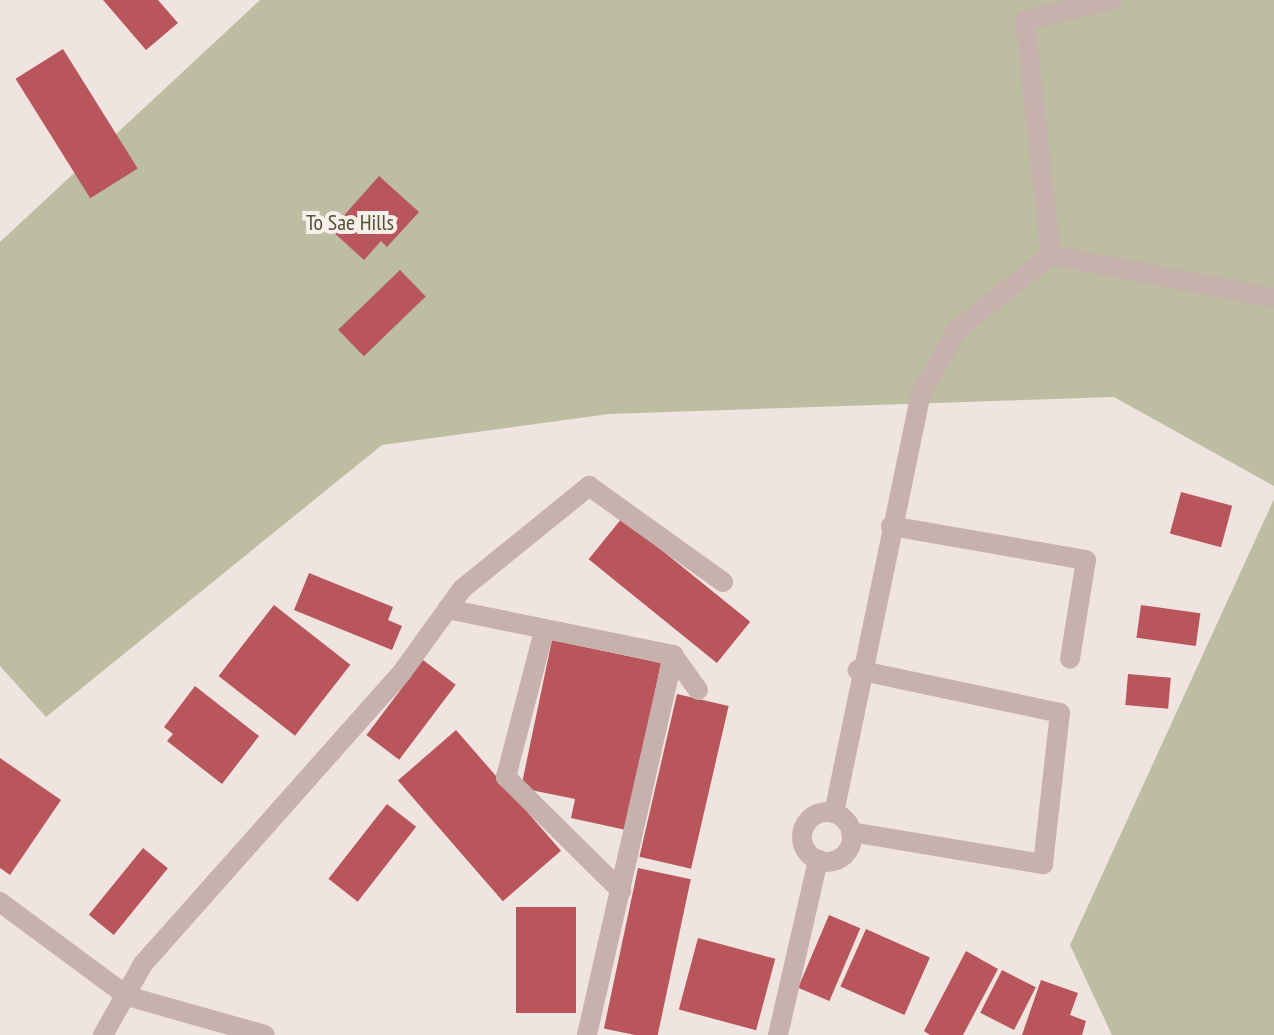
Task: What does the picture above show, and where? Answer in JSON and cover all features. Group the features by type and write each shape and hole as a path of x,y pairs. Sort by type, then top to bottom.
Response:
{"street":[{"path":"1051,255 1025,20 1113,0"},
{"path":"834,813 858,670 921,394 957,330 1051,255 1274,298"},
{"path":"103,1035 143,964 400,675 462,589 589,486 723,582"},
{"path":"891,526 1086,560 1070,659"},
{"path":"447,609 673,655 698,690"},
{"path":"544,631 506,777 621,891"},
{"path":"587,1035 673,655"},
{"path":"834,813 851,832 1043,864 1060,713 858,670"},
{"path":"818,860 805,848 805,825 817,814 834,813"},
{"path":"818,860 845,854 851,832"},
{"path":"778,1035 818,860"},
{"path":"0,902 127,996 265,1035"}],"green space":[{"name":"To Sae Hills","path":"260,0 1274,0 1274,486 1114,397 609,414 382,445 46,717 0,666 0,242"},
{"path":"1274,499 1274,1035 1112,1035 1070,945"}],"building":[{"path":"103,0 158,0 178,23 146,50"},
{"path":"63,49 138,169 90,198 16,79"},
{"path":"379,176 419,212 387,247 381,241 364,260 331,230"},
{"path":"400,270 426,297 364,356 338,330"},
{"path":"1181,492 1232,506 1221,547 1170,534"},
{"path":"622,518 750,622 717,663 589,559"},
{"path":"309,573 393,607 388,620 402,626 392,650 294,610"},
{"path":"274,605 350,665 295,736 219,676"},
{"path":"1141,605 1200,613 1196,646 1136,638"},
{"path":"552,640 661,663 626,830 571,818 575,799 521,788"},
{"path":"423,660 456,685 399,760 366,735"},
{"path":"1128,674 1171,678 1168,709 1125,705"},
{"path":"195,686 259,736 222,784 167,741 173,734 164,727"},
{"path":"677,694 729,706 691,869 639,857"},
{"path":"456,730 561,851 503,901 398,781"},
{"path":"0,758 61,800 10,875 0,868"},
{"path":"387,804 416,827 358,902 329,879"},
{"path":"143,848 168,868 114,935 89,915"},
{"path":"638,868 691,879 658,1035 635,1035 604,1028"},
{"path":"516,907 576,907 576,1013 516,1013"},
{"path":"829,915 860,928 829,1001 798,988"},
{"path":"866,929 930,957 904,1015 840,987"},
{"path":"698,938 775,959 756,1030 679,1009"},
{"path":"966,951 998,969 963,1035 930,1035 924,1031"},
{"path":"1002,970 1036,987 1014,1030 980,1013"},
{"path":"1041,980 1078,993 1070,1015 1086,1021 1082,1035 1022,1035"}]}
